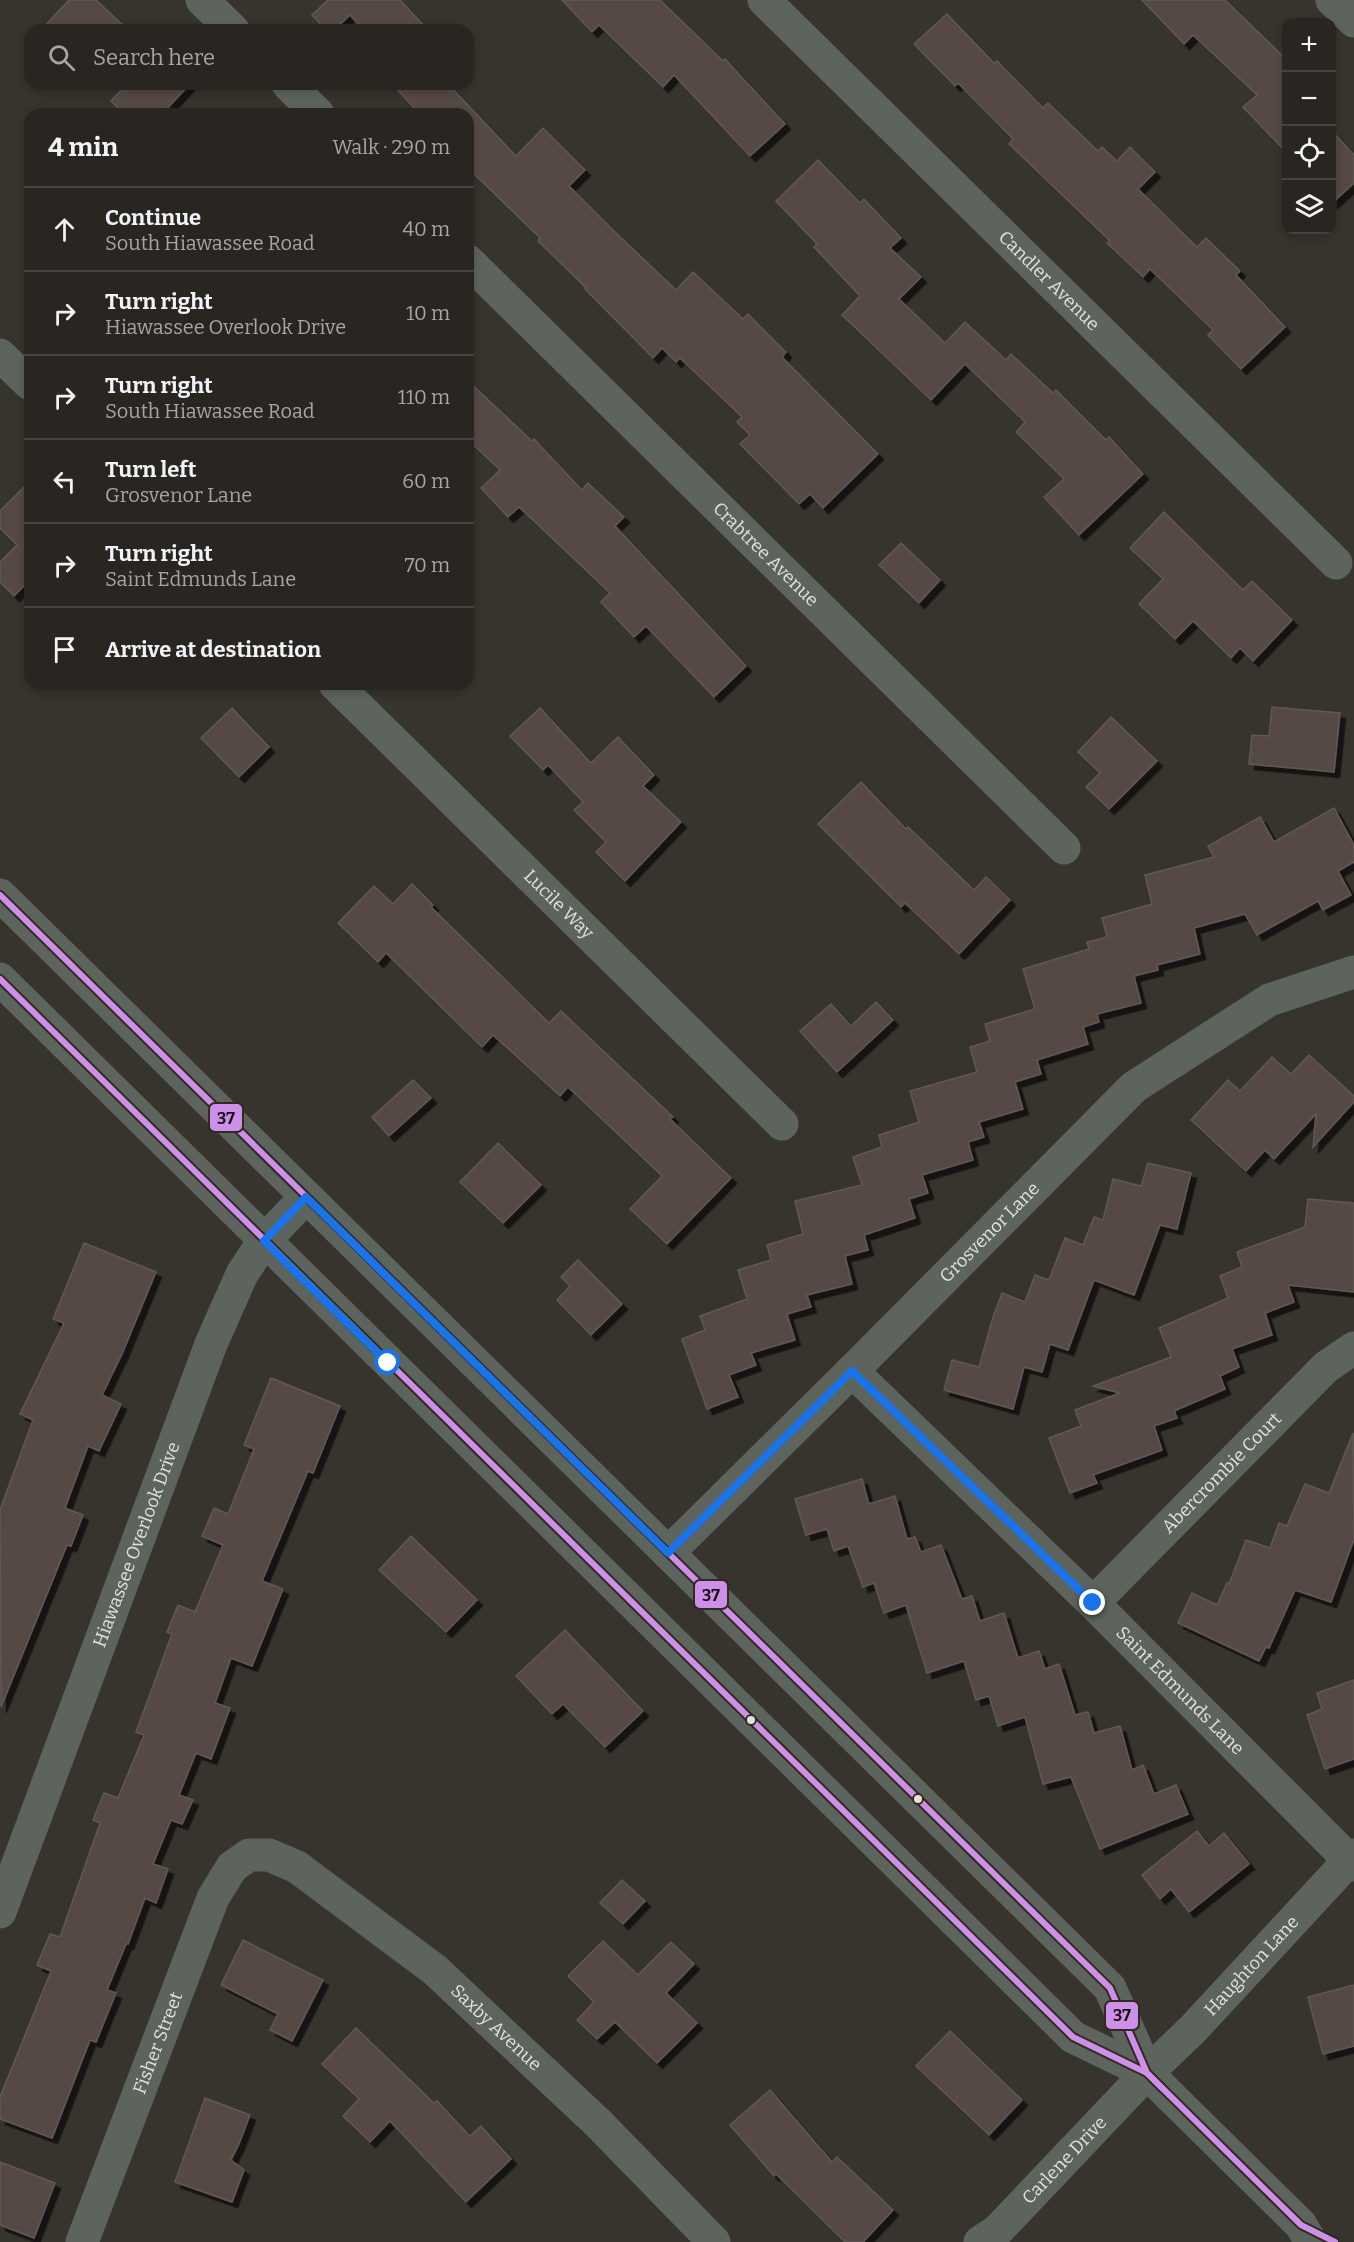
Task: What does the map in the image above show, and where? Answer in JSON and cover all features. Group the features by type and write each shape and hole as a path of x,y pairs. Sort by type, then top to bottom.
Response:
{"street":[{"path":"202,0 227,24"},
{"name":"Candler Avenue","path":"764,0 1336,563"},
{"path":"1332,0 1354,21"},
{"path":"294,90 312,108"},
{"name":"Crabtree Avenue","path":"474,267 1064,848"},
{"path":"0,355 24,378"},
{"name":"Lucile Way","path":"341,690 782,1124"},
{"path":"0,895 1110,1988 1147,2073 1303,2236 1335,2242"},
{"name":"Grosvenor Lane","path":"668,1553 1134,1087 1269,1000 1354,972"},
{"path":"0,980 1073,2037 1147,2073"},
{"name":"Hiawassee Overlook Drive","path":"0,1912 211,1344 242,1274 264,1241 306,1197"},
{"name":"Abercrombie Court","path":"1093,1603 1326,1367 1354,1348"},
{"name":"Saint Edmunds Lane","path":"852,1371 1093,1603 1352,1860"},
{"name":"Fisher Street","path":"82,2242 213,1898 232,1867 249,1855"},
{"name":"Saxby Avenue","path":"249,1855 269,1856 297,1867 435,1971 598,2123 714,2242"},
{"name":"Haughton Lane","path":"1147,2073 1193,2029 1352,1860"},
{"name":"Carlene Drive","path":"980,2242 997,2231 1147,2073"}],"building":[{"path":"69,0 96,0 122,24 47,24"},
{"path":"328,0 400,0 422,24 358,24 350,15 340,24 320,24 312,15"},
{"path":"562,0 660,0 723,61 725,59 785,124 750,156 674,75 663,87 599,25 592,32"},
{"path":"1142,0 1225,0 1282,55 1282,148 1243,107 1257,95 1193,35 1184,44"},
{"path":"947,14 994,63 997,61 1043,108 1048,103 1098,151 1102,147 1117,161 1130,147 1155,172 1138,189 1197,247 1206,238 1240,271 1236,275 1285,327 1241,369 1208,335 1213,330 1150,269 1143,277 1107,243 1110,241 1009,144 1013,139 958,83 955,86 914,44"},
{"path":"121,90 184,90 168,108 118,108 111,101"},
{"path":"398,90 454,90 471,108 414,108"},
{"path":"474,112 516,156 543,128 585,170 569,186 615,232 676,290 693,272 743,319 748,314 786,352 782,357 878,454 823,508 810,494 799,504 740,444 750,435 737,422 742,417 680,358 676,362 662,348 653,358 538,241 540,238 474,174"},
{"path":"1336,135 1354,155 1354,183 1336,199"},
{"path":"818,160 860,203 864,199 901,238 890,248 921,277 899,299 945,343 965,322 1006,360 1011,354 1053,393 1056,390 1106,440 1109,437 1143,474 1079,535 1044,497 1064,479 1016,432 1025,422 965,364 931,400 842,315 860,296 814,247 817,244 776,201"},
{"path":"474,387 532,441 534,439 582,490 588,483 624,517 615,526 746,666 714,697 646,626 634,637 601,602 610,593 519,507 508,517 481,488 500,470 474,446"},
{"path":"24,487 24,586 14,596 0,582 0,562 17,545 0,528 0,511"},
{"path":"1164,512 1243,590 1252,581 1292,620 1253,661 1240,648 1231,658 1193,621 1175,639 1139,604 1163,579 1130,548"},
{"path":"901,543 940,580 919,603 879,565"},
{"path":"1272,707 1340,713 1334,772 1249,764 1252,735 1269,736"},
{"path":"232,708 269,747 239,777 201,738"},
{"path":"540,708 591,763 618,737 654,775 643,786 681,822 625,881 596,852 606,842 574,810 583,802 548,765 543,770 510,736"},
{"path":"1111,717 1157,761 1109,809 1086,787 1100,773 1078,752"},
{"path":"861,782 906,829 908,827 974,890 986,877 1010,900 959,954 905,903 901,907 818,824"},
{"path":"1334,808 1354,845 1354,862 1338,871 1351,895 1323,910 1318,901 1257,935 1245,914 1194,928 1200,954 1157,965 1158,970 1134,976 1141,1003 1097,1014 1099,1022 1083,1027 1088,1044 1037,1060 1041,1074 1015,1082 1023,1109 979,1122 984,1137 968,1142 973,1160 922,1175 928,1193 909,1199 915,1218 864,1235 868,1250 845,1256 852,1284 807,1295 811,1307 787,1314 795,1340 751,1353 756,1365 729,1375 738,1397 707,1409 682,1339 705,1330 700,1316 747,1299 738,1270 771,1260 767,1245 803,1234 795,1201 862,1185 853,1157 882,1147 879,1135 919,1122 910,1091 977,1072 970,1047 990,1041 985,1024 1035,1009 1023,969 1089,949 1087,942 1107,937 1102,918 1152,904 1145,875 1214,857 1208,846 1260,817 1274,842"},
{"path":"412,884 433,905 431,907 549,1023 561,1011 673,1117 670,1119 731,1178 667,1244 630,1209 662,1176 568,1087 560,1096 493,1035 482,1047 386,953 378,962 338,923 374,886 393,904"},
{"path":"876,1002 893,1020 837,1072 800,1031 831,1004 851,1026"},
{"path":"1309,1055 1354,1096 1354,1102 1313,1147 1316,1114 1274,1159 1265,1150 1246,1171 1191,1120 1228,1080 1240,1091 1272,1057 1291,1074"},
{"path":"413,1080 431,1098 389,1136 372,1117"},
{"path":"498,1143 541,1185 503,1223 460,1182"},
{"path":"1148,1163 1191,1173 1177,1229 1160,1225 1134,1295 1094,1280 1068,1350 1050,1344 1042,1372 1024,1367 1013,1409 944,1390 952,1360 979,1367 1002,1293 1025,1302 1035,1275 1049,1280 1065,1238 1083,1245 1094,1217 1103,1220 1113,1179 1141,1186"},
{"path":"1308,1199 1354,1203 1354,1292 1288,1285 1294,1302 1265,1313 1272,1335 1232,1349 1239,1367 1220,1376 1225,1389 1174,1411 1177,1418 1154,1426 1162,1450 1093,1475 1097,1483 1070,1493 1049,1438 1081,1426 1075,1410 1120,1393 1093,1386 1171,1357 1159,1328 1228,1298 1220,1276 1242,1267 1237,1252 1305,1227"},
{"path":"84,1243 156,1272 122,1354 102,1395 121,1404 99,1451 88,1446 65,1508 83,1515 71,1546 67,1545 1,1707 0,1510 33,1420 20,1414 64,1323 53,1319"},
{"path":"578,1260 622,1304 591,1335 557,1300 570,1286 561,1277"},
{"path":"271,1378 340,1406 313,1473 308,1471 262,1581 283,1589 252,1666 231,1658 215,1703 230,1708 211,1759 196,1753 179,1795 193,1800 182,1824 171,1820 153,1864 168,1869 156,1903 145,1898 128,1944 126,1944 107,1990 116,1993 96,2042 90,2040 52,2138 0,2119 0,2097 51,1971 37,1965 50,1934 60,1937 100,1823 93,1820 104,1793 118,1798 144,1735 136,1732 172,1634 167,1632 178,1605 195,1612 223,1545 202,1536 214,1508 228,1514 254,1449 244,1445"},
{"path":"1353,1433 1354,1539 1331,1602 1295,1590 1269,1648 1266,1647 1259,1661 1178,1623 1192,1593 1217,1605 1227,1583 1229,1584 1246,1540 1270,1548 1279,1523 1287,1526 1305,1484 1329,1493"},
{"path":"862,1479 869,1504 895,1496 907,1539 915,1537 921,1552 941,1545 962,1599 972,1596 980,1621 1004,1613 1018,1658 1039,1651 1045,1669 1059,1664 1075,1715 1088,1712 1094,1733 1120,1726 1132,1770 1143,1765 1154,1794 1176,1785 1188,1814 1100,1849 1071,1777 1043,1784 1025,1717 998,1726 989,1696 976,1700 964,1661 927,1673 906,1605 884,1613 874,1583 863,1587 848,1546 834,1551 827,1529 806,1535 795,1499"},
{"path":"411,1536 477,1600 446,1632 379,1570"},
{"path":"565,1630 643,1711 605,1747 563,1704 552,1714 516,1676"},
{"path":"1354,1680 1354,1759 1325,1769 1307,1715 1322,1709 1317,1693"},
{"path":"1197,1831 1209,1846 1224,1833 1249,1864 1189,1912 1171,1889 1160,1899 1142,1875"},
{"path":"622,1880 645,1901 623,1924 600,1903"},
{"path":"243,1940 323,1980 292,2041 270,2030 278,2014 221,1985"},
{"path":"603,1941 638,1975 671,1942 694,1964 666,1993 697,2023 657,2063 615,2022 597,2039 577,2020 594,2002 568,1976"},
{"path":"1354,1985 1354,2046 1323,2054 1308,1997"},
{"path":"356,2028 434,2103 437,2101 470,2136 481,2126 511,2159 466,2202 390,2121 370,2142 343,2116 359,2099 322,2064"},
{"path":"950,2031 1022,2100 989,2135 916,2066"},
{"path":"770,2090 832,2162 837,2157 893,2210 863,2242 845,2242 776,2174 774,2176 730,2125"},
{"path":"205,2098 250,2115 231,2160 244,2170 232,2202 175,2182"},
{"path":"0,2162 55,2183 34,2238 0,2225"}],"transit line":[{"name":"37","path":"0,895 1110,1988 1147,2073 1301,2225 1335,2242"},
{"name":"37","path":"0,979 1073,2037 1147,2073 1163,2089"}],"route":[{"path":"388,1363 264,1241 306,1197 668,1553 852,1371 1093,1603"}]}
